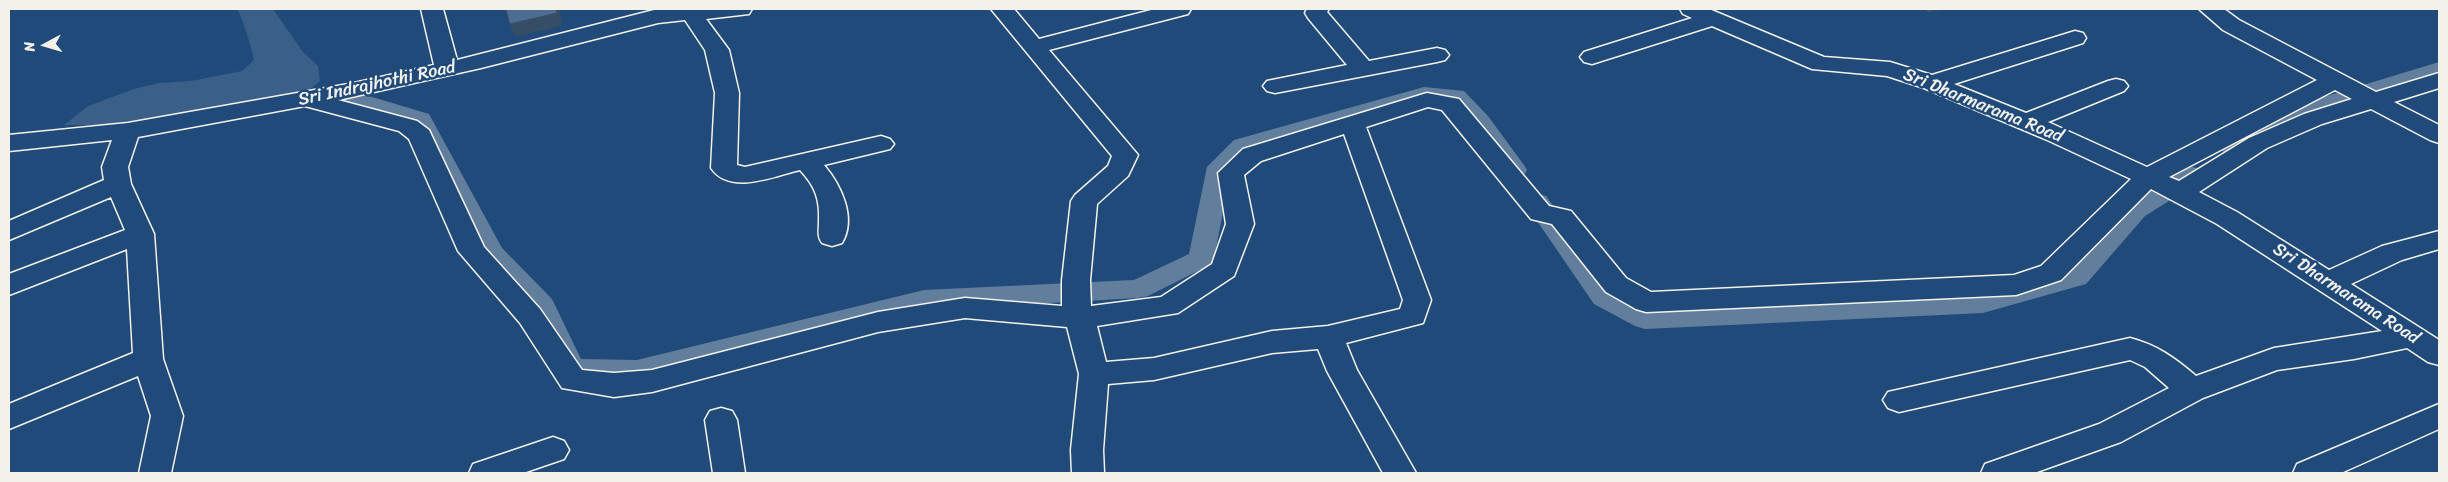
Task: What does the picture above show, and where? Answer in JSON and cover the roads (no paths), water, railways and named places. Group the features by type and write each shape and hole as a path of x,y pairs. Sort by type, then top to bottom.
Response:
{"street":[{"path":"432,9 447,68"},
{"name":"Sri Indrajhothi Road","path":"9,143 52,136 128,131 305,99 447,68 658,16 742,9"},
{"path":"1002,9 1125,155 1118,170 1084,201 1077,300 1094,374 1087,450 1088,473"},
{"path":"1034,47 1180,9"},
{"path":"1318,9 1316,13 1363,69"},
{"name":"Sri Dharmarama Road","path":"1691,9 1820,64 1890,69 1932,83 2027,122 2165,185 2227,218 2439,354"},
{"path":"2210,9 2231,25 2439,135"},
{"path":"690,12 717,50 727,93 724,168 731,173 745,174 881,144"},
{"path":"1592,57 1714,18"},
{"path":"1932,83 2075,38"},
{"path":"1275,86 1437,55"},
{"path":"305,99 408,126 420,135 472,251 530,316 573,380 614,385 652,381 878,322 965,308 1077,300 1168,306 1224,269 1240,224 1230,173 1252,155 1427,100 1450,104 1616,285 1646,302 2016,285 2051,273 2165,185 2354,91 2439,80"},
{"path":"2027,122 2116,86"},
{"path":"2165,185 2313,119 2354,91"},
{"path":"1094,374 1154,369 1272,342 1328,337 1413,316 1418,300 1352,123"},
{"path":"128,131 115,167 118,184 140,234 148,359 167,416 155,473"},
{"path":"806,161 826,182 835,205 832,238"},
{"path":"9,231 118,184"},
{"path":"9,284 140,234"},
{"path":"2328,283 2392,253 2427,243 2439,260"},
{"path":"1997,473 2110,433 2192,390 2274,360 2354,348 2411,336"},
{"path":"1328,337 1342,371 1400,473"},
{"path":"1899,400 2130,349 2142,351 2155,358 2192,390"},
{"path":"9,417 148,359"},
{"path":"2309,473 2439,416"},
{"path":"721,420 729,473"},
{"path":"485,473 553,450"}],"waterway":[{"path":"2234,150 2292,114 2439,69"},
{"path":"352,98 421,119 492,253 542,306 571,369 637,371 924,300 1138,289 1201,259 1219,167 1243,145 1424,94 1456,96 1480,121 1515,170"},
{"path":"1537,202 1604,297 1645,319 1983,303 2076,277 2136,210 2192,175"}]}
